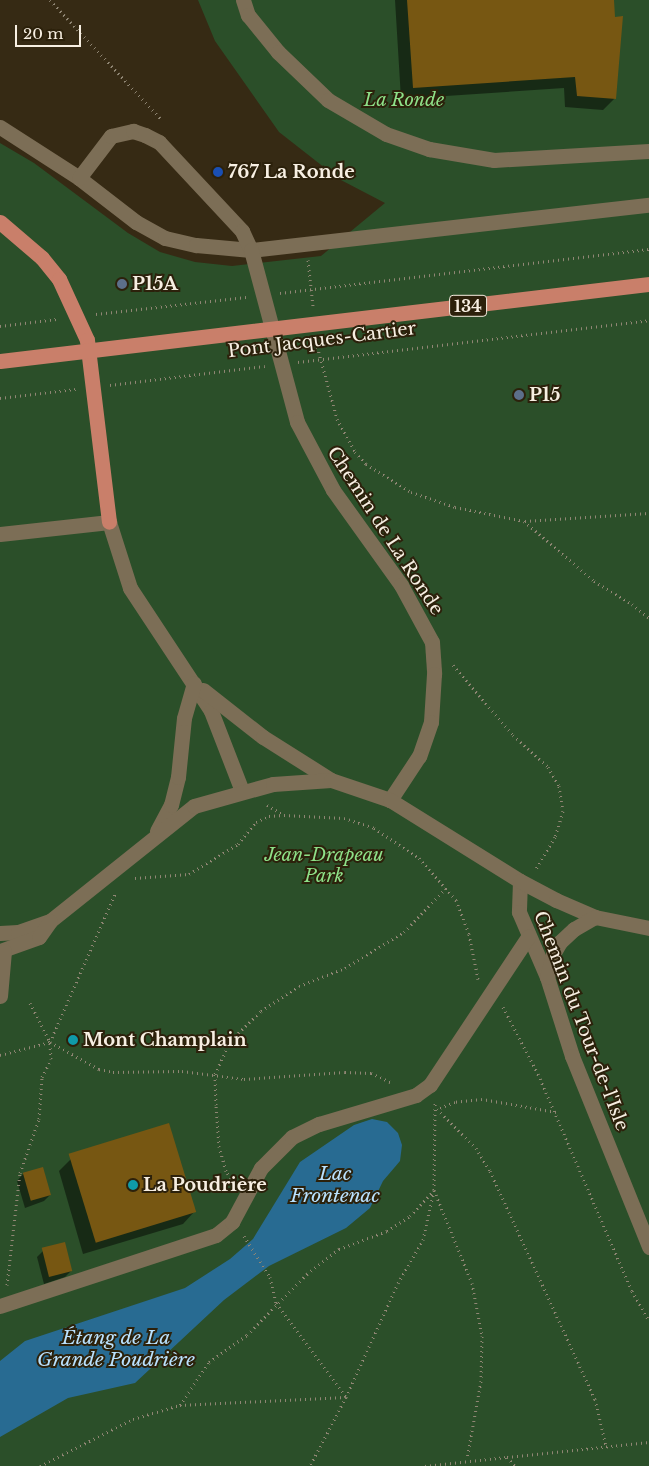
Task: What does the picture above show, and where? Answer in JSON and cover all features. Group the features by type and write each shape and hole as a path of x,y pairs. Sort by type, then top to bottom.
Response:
{"main road":[{"path":"0,222 42,258 59,279 87,340 109,522"},
{"name":"Pont Jacques-Cartier","path":"0,361 649,284"}],"street":[{"path":"243,0 248,15 278,52 328,100 386,134 429,149 494,160 649,152"},
{"path":"0,126 79,178 136,222 165,238 196,245 251,250 649,205"},
{"name":"Chemin de La Ronde","path":"79,178 111,136 133,131 146,135 159,142 242,231 251,250 297,422 333,490 401,585 432,642 434,674 431,722 419,756 390,800"},
{"path":"0,534 109,522 130,588 144,614 194,683 211,711 242,791"},
{"path":"194,683 263,737 331,780 390,800 520,881 595,917 649,928"},
{"path":"156,835 170,805 178,778 184,718 194,683"},
{"path":"0,996 2,951 39,937 50,921 194,806 242,791 273,784 331,780"},
{"name":"Chemin du Tour-de-l'Isle","path":"520,881 519,912 528,937 547,976 572,1056 649,1247"},
{"path":"547,976 553,954 560,942 574,929 595,917"},
{"path":"0,934 50,921"},
{"path":"2,1304 216,1235 232,1222 261,1168 292,1137 319,1124 416,1095 430,1085 489,993 528,937"}],"path":[{"path":"50,0 161,119"},
{"path":"276,293 649,249"},
{"path":"308,257 314,316"},
{"path":"89,315 256,296"},
{"path":"0,326 59,319"},
{"name":"Pont Jacques-Cartier","path":"287,363 649,320"},
{"path":"316,332 322,372 337,419 355,452 366,464 411,492 455,507 524,521 649,513"},
{"name":"Pont Jacques-Cartier","path":"104,386 268,366"},
{"path":"0,398 85,388"},
{"path":"524,521 594,581 632,604 649,618"},
{"path":"432,642 513,735 548,767 559,786 564,811 555,837 539,867 520,881"},
{"path":"242,791 284,815"},
{"path":"126,880 188,874 238,844 256,822 269,816 344,818 374,828 419,858 456,900 469,934 478,983 489,993 556,1112 632,1291 649,1321"},
{"path":"248,1194 232,1181 221,1155 215,1074 231,1040 261,1012 299,986 345,968 404,932 446,888"},
{"path":"50,1042 116,890"},
{"path":"2,1304 20,1173 39,1119 42,1077 51,1059 50,1042 30,1002"},
{"path":"0,1055 50,1042 99,1069 113,1072 182,1071 244,1079 345,1072 371,1073 416,1095"},
{"path":"430,1085 437,1109 476,1148 490,1171 595,1399 606,1446"},
{"path":"437,1109 455,1102 482,1099 556,1112"},
{"path":"310,1466 346,1397 390,1300 423,1240 434,1190 434,1121 437,1109"},
{"path":"180,1405 209,1362 247,1335 276,1303 339,1249 387,1231 410,1216 434,1190"},
{"path":"434,1190 472,1283 482,1336 481,1381 467,1459"},
{"path":"244,1237 270,1277 276,1303 346,1397"},
{"path":"40,1466 133,1419 180,1405 346,1397"},
{"path":"425,1466 467,1459 506,1457 649,1442"},
{"path":"506,1457 515,1466"}],"green space":[{"name":"Jean-Drapeau Park","path":"198,0 649,0 649,1466 0,1466 0,143 34,163 128,233 160,252 195,262 232,266 321,256 385,203 339,179 279,132 215,41"}],"water":[{"name":"Étang de La Grande Poudrière","path":"372,1119 387,1122 398,1133 402,1145 400,1161 383,1181 370,1208 346,1228 269,1266 224,1300 135,1383 68,1398 0,1437 0,1361 25,1341 185,1288 230,1259 253,1239 300,1162 354,1125"}],"building":[{"path":"407,0 614,0 615,17 623,16 616,99 577,96 575,77 413,88"},
{"name":"La Poudrière","path":"169,1123 196,1212 96,1243 69,1154"},
{"path":"43,1167 51,1195 31,1201 23,1173"},
{"path":"65,1242 72,1271 49,1277 42,1248"}],"place":[{"name":"767 La Ronde","path":"218,172"},
{"name":"P15A","path":"122,284"},
{"name":"P15","path":"519,395"},
{"name":"Mont Champlain","path":"73,1040"},
{"name":"La Poudrière","path":"133,1185"}],"park label":[{"name":"La Ronde","path":"404,100"}],"water label":[{"name":"Lac Frontenac","path":"335,1185"}]}
